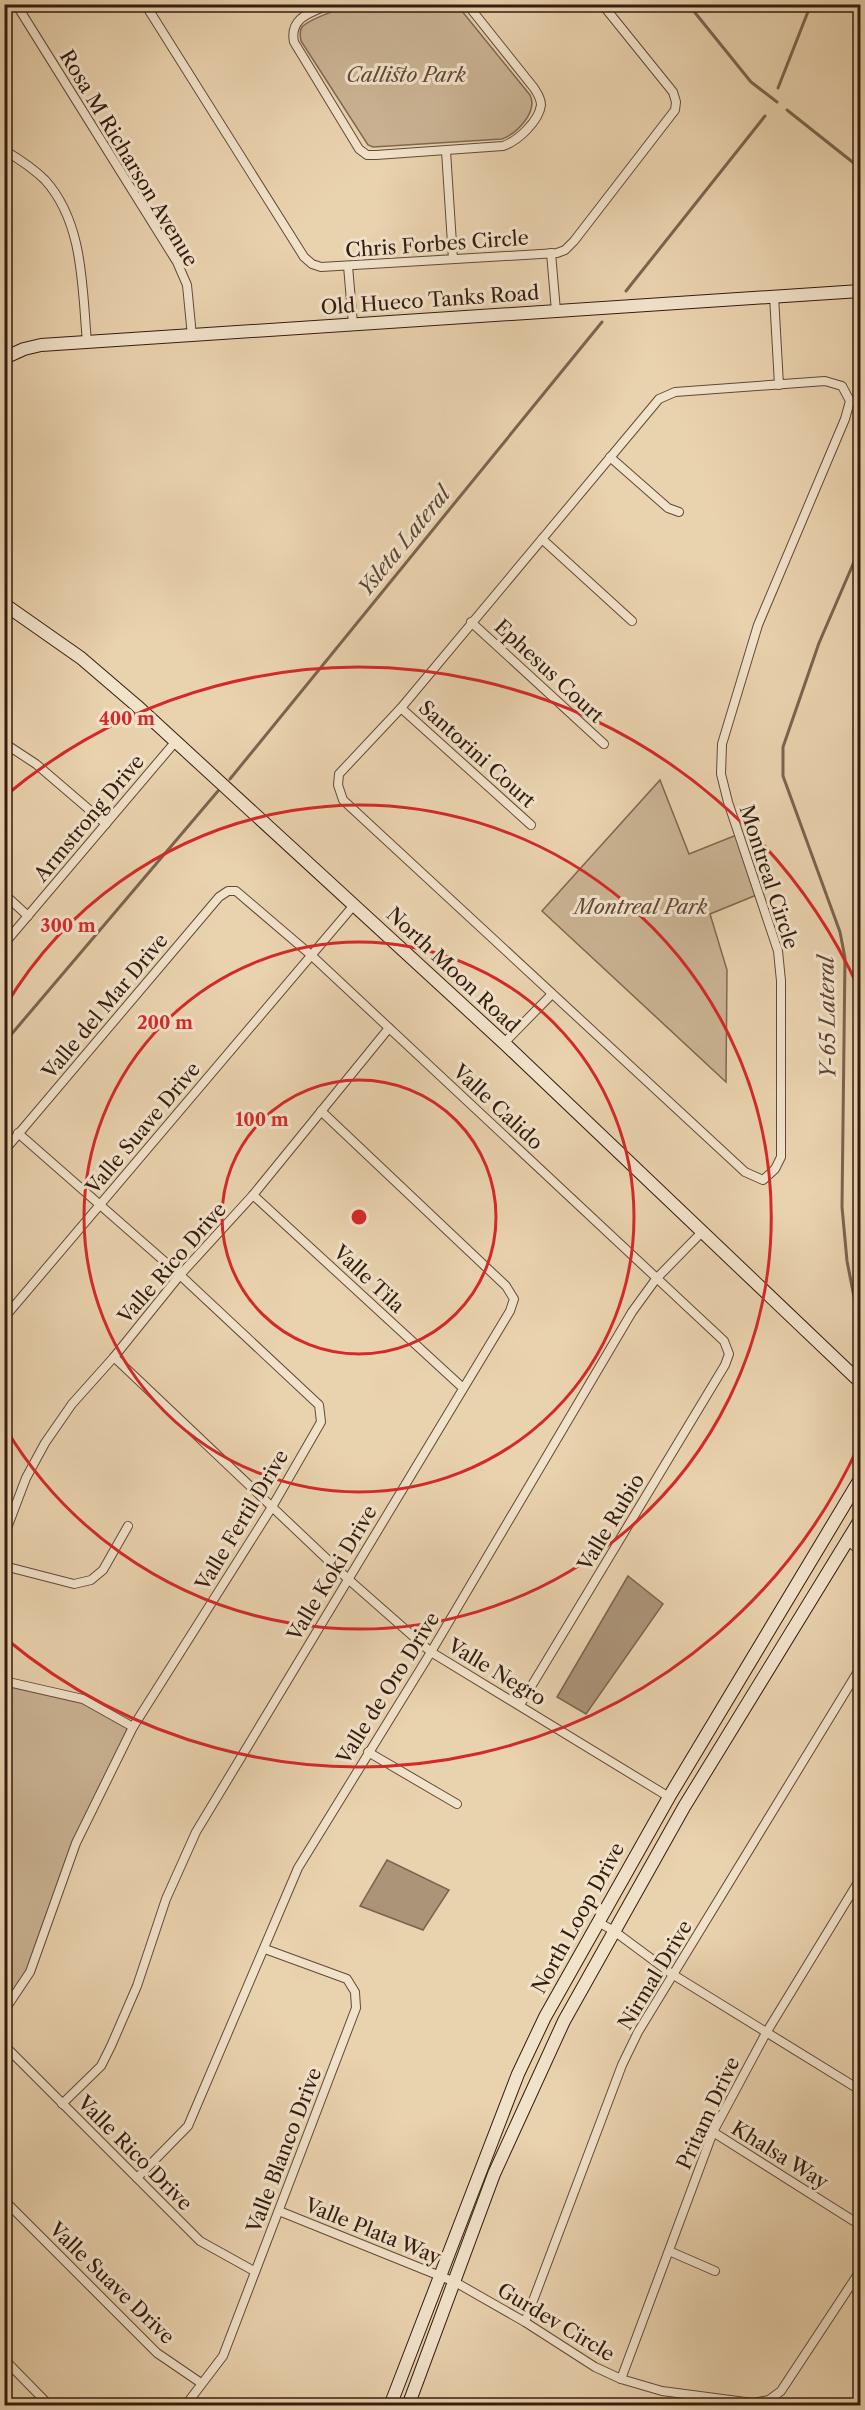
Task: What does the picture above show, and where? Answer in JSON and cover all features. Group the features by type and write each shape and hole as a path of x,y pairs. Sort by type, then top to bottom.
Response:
{"main road":[{"name":"Old Hueco Tanks Road","path":"4,358 33,347 87,342 861,291"},
{"name":"North Moon Road","path":"4,604 81,658 176,741 504,1043 861,1382"},
{"name":"North Loop Drive","path":"390,2406 518,2074 545,2017 669,1797 861,1479"},
{"name":"North Loop Drive","path":"408,2406 494,2175 564,2021 684,1807 861,1520"}],"street":[{"name":"Rosa M Richarson Avenue","path":"16,4 177,262 187,285 192,336"},
{"name":"Chris Forbes Circle","path":"145,4 304,257 312,264 321,267 551,253 565,250 675,110 676,102 673,92 602,4"},
{"path":"331,4 300,18 292,34 294,42 359,149 367,155 446,151 510,144 539,115 540,98 534,88 467,4"},
{"path":"4,150 31,167 46,181 65,212 78,251 87,342"},
{"path":"446,151 453,259"},
{"path":"551,253 556,311"},
{"path":"348,266 352,324"},
{"path":"774,296 778,385"},
{"name":"Montreal Circle","path":"825,381 842,386 850,401 759,625 722,744 721,774 728,802 778,951 781,981 782,1157 775,1169 763,1180 745,1172 552,994 344,800 338,785 339,774 401,708 659,399 675,392 778,385 825,381"},
{"path":"610,457 668,508 679,512"},
{"path":"542,539 632,621"},
{"name":"Ephesus Court","path":"471,622 604,744"},
{"name":"Santorini Court","path":"401,708 531,825"},
{"name":"Armstrong Drive","path":"4,944 176,741"},
{"path":"4,743 36,764 106,824"},
{"name":"Valle del Mar Drive","path":"4,1151 219,897 228,891 236,891"},
{"name":"Valle Calido","path":"236,891 311,955 724,1341 729,1354"},
{"path":"4,894 28,916"},
{"name":"Valle Suave Drive","path":"4,1318 354,905"},
{"path":"504,1043 552,994"},
{"name":"Valle Rico Drive","path":"4,1536 26,1478 45,1443 72,1404 114,1357 180,1275 254,1195 389,1028"},
{"name":"Valle Koki Drive","path":"62,2104 101,2066 125,2016 166,1899 196,1832 510,1311 514,1299 506,1286 321,1111"},
{"name":"Valle Fertil Drive","path":"4,2011 30,1972 76,1843 133,1727 272,1507 321,1422 319,1405 180,1275 18,1133"},
{"name":"Valle Tila","path":"254,1195 463,1388"},
{"name":"Valle de Oro Drive","path":"137,2178 188,2126 298,1868 430,1652 632,1312 656,1279 702,1232"},
{"name":"Valle Rubio","path":"520,1705 725,1365 729,1354"},
{"name":"Valle Negro","path":"114,1357 348,1579 430,1652 669,1797"},
{"path":"4,1566 74,1584 91,1580 103,1570 128,1526"},
{"path":"848,1541 861,1551"},
{"name":"Nirmal Drive","path":"525,2322 622,2065 638,2032 672,1974 692,1946 819,1732 861,1668"},
{"path":"4,1680 83,1699 133,1727"},
{"path":"368,1752 457,1804"},
{"name":"Pritam Drive","path":"621,2379 713,2132 766,2033 857,1891 861,1879"},
{"path":"597,1922 614,1931 672,1974 861,2090"},
{"name":"Valle Blanco Drive","path":"185,2406 223,2356 356,2008 355,1992 347,1979 265,1949"},
{"name":"Valle Rico Drive","path":"4,2045 200,2241 254,2271"},
{"name":"Khalsa Way","path":"713,2132 861,2225"},
{"name":"Valle Suave Drive","path":"4,2200 157,2353 201,2383"},
{"name":"Valle Plata Way","path":"279,2211 455,2282"},
{"path":"669,2251 715,2271"},
{"name":"Gurdev Circle","path":"455,2282 525,2322 595,2367 621,2379 641,2386 676,2393 753,2403 769,2400 781,2391 861,2271"},
{"path":"4,2359 50,2406"}],"green space":[{"name":"Callisto Park","path":"351,5 457,5 530,95 531,108 525,121 514,132 502,139 373,147 368,145 301,41 300,35 301,29 311,20"},
{"name":"Montreal Park","path":"660,780 689,854 739,834 759,894 710,914 727,970 726,1082 542,911"},
{"path":"5,1681 83,1699 133,1727 76,1843 30,1972 5,2011"}],"shaded area":[{"path":"628,1576 663,1604 586,1714 557,1697"},
{"path":"387,1860 449,1890 423,1930 360,1906"}],"waterway":[{"path":"688,4 751,82 777,102"},
{"name":"Ysleta Lateral","path":"778,88 811,4"},
{"name":"Y-65 Lateral","path":"787,110 860,168"},
{"name":"Ysleta Lateral","path":"626,291 765,116"},
{"name":"Ysleta Lateral","path":"230,779 602,322"},
{"name":"Y-65 Lateral","path":"860,548 819,643 783,747 783,776 840,932 845,958 842,1207 847,1261 860,1328"},
{"name":"Ysleta Lateral","path":"4,1043 218,791"}]}
